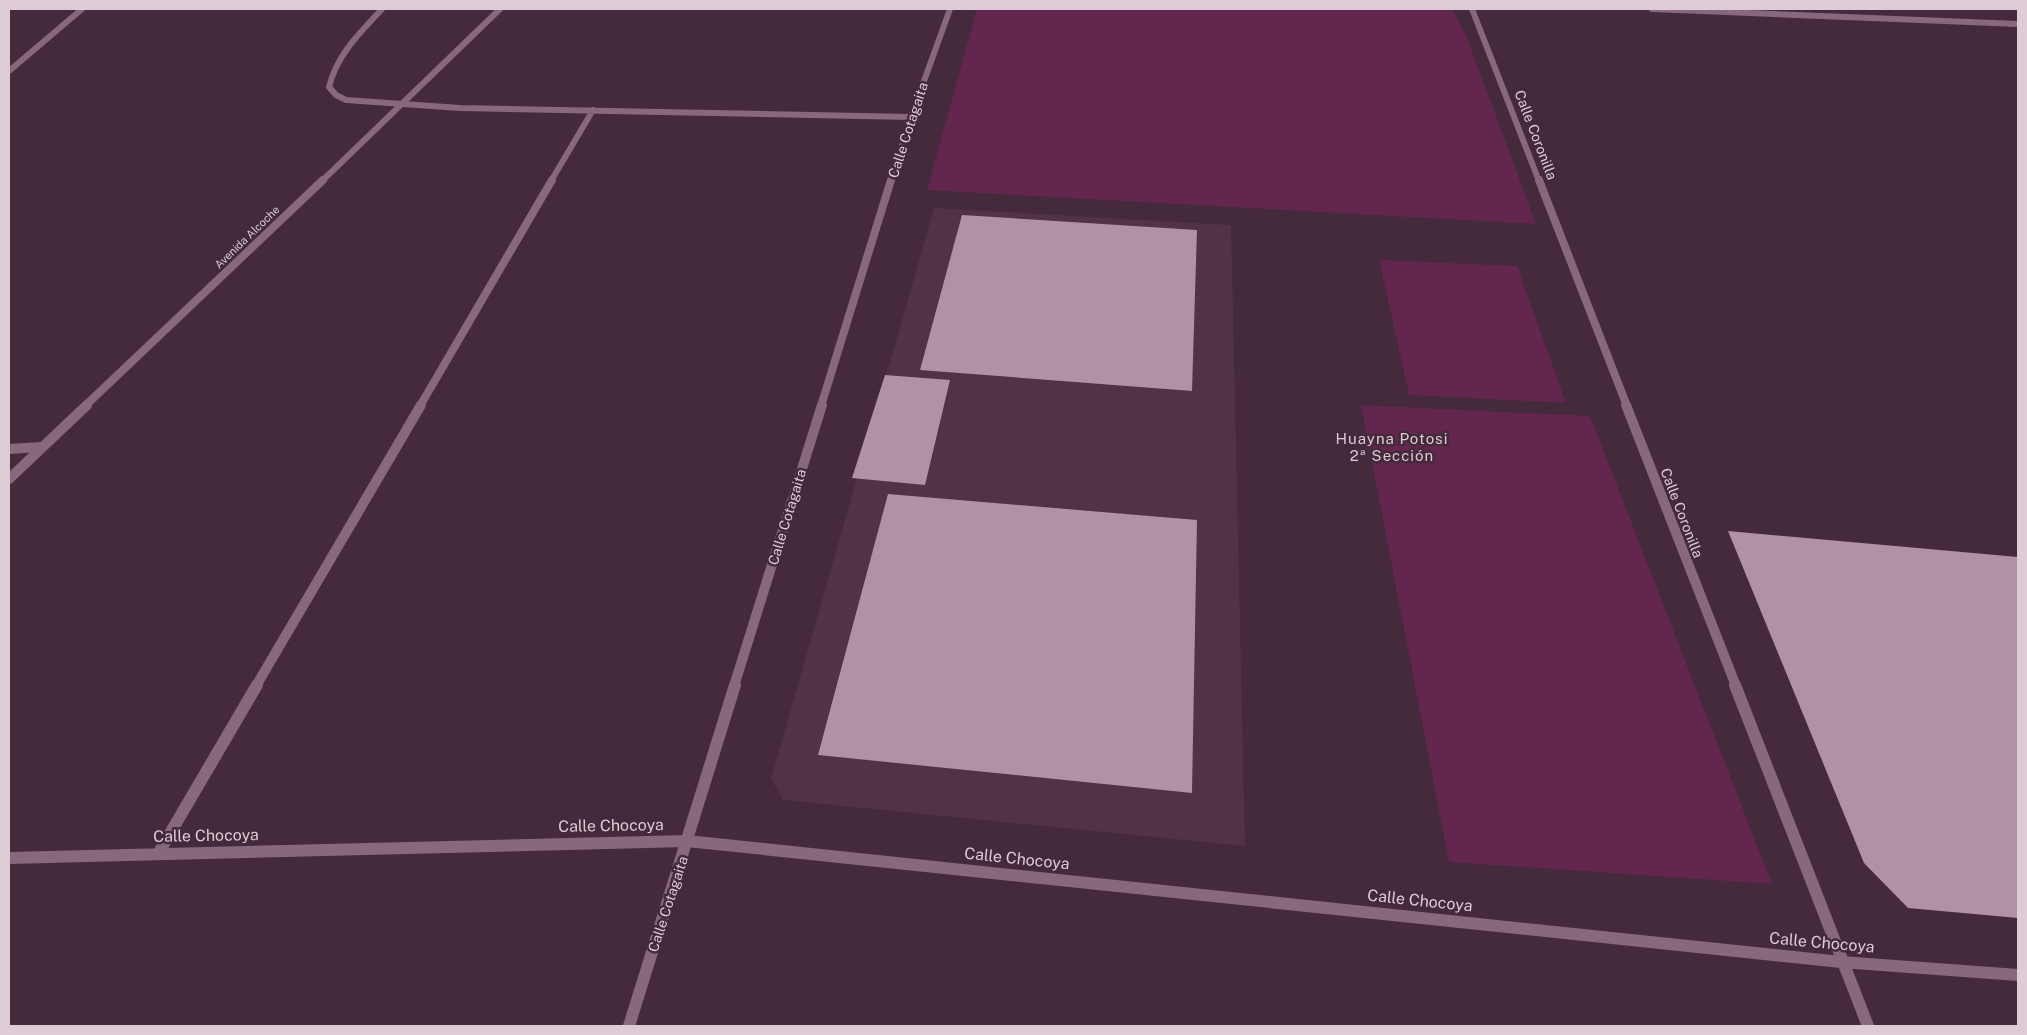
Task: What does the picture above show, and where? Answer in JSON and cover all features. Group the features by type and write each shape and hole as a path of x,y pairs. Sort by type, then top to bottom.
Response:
{"street":[{"path":"9,71 82,9"},
{"path":"382,9 338,62 330,76 329,86 336,94 346,100 402,105 911,117"},
{"name":"Avenida Alcoche","path":"9,480 500,9"},
{"name":"Calle Cotagaita","path":"629,1026 911,117 950,9"},
{"name":"Calle Coronilla","path":"1472,9 1841,962 1868,1026"},
{"path":"1652,9 1759,15 2018,24"},
{"path":"1754,9 1759,15"},
{"path":"158,854 593,110"},
{"path":"9,449 42,447"},
{"name":"Calle Chocoya","path":"9,858 687,841 1841,962 2018,975"}],"shaded area":[{"path":"977,9 1452,9 1466,35 1536,224 927,190"},
{"path":"934,208 1231,225 1245,846 783,800 771,779"},
{"path":"1379,260 1517,266 1566,403 1409,395"},
{"path":"1361,405 1590,416 1772,884 1449,862"}],"building":[{"path":"962,215 1197,230 1192,391 920,370"},
{"path":"885,375 950,380 925,485 852,478"},
{"path":"888,494 1197,520 1192,793 818,755"},
{"path":"1728,531 2018,557 2018,918 1908,908 1864,863"}],"district":[{"name":"Huayna Potosi 2ª Sección","path":"1392,448"}]}
